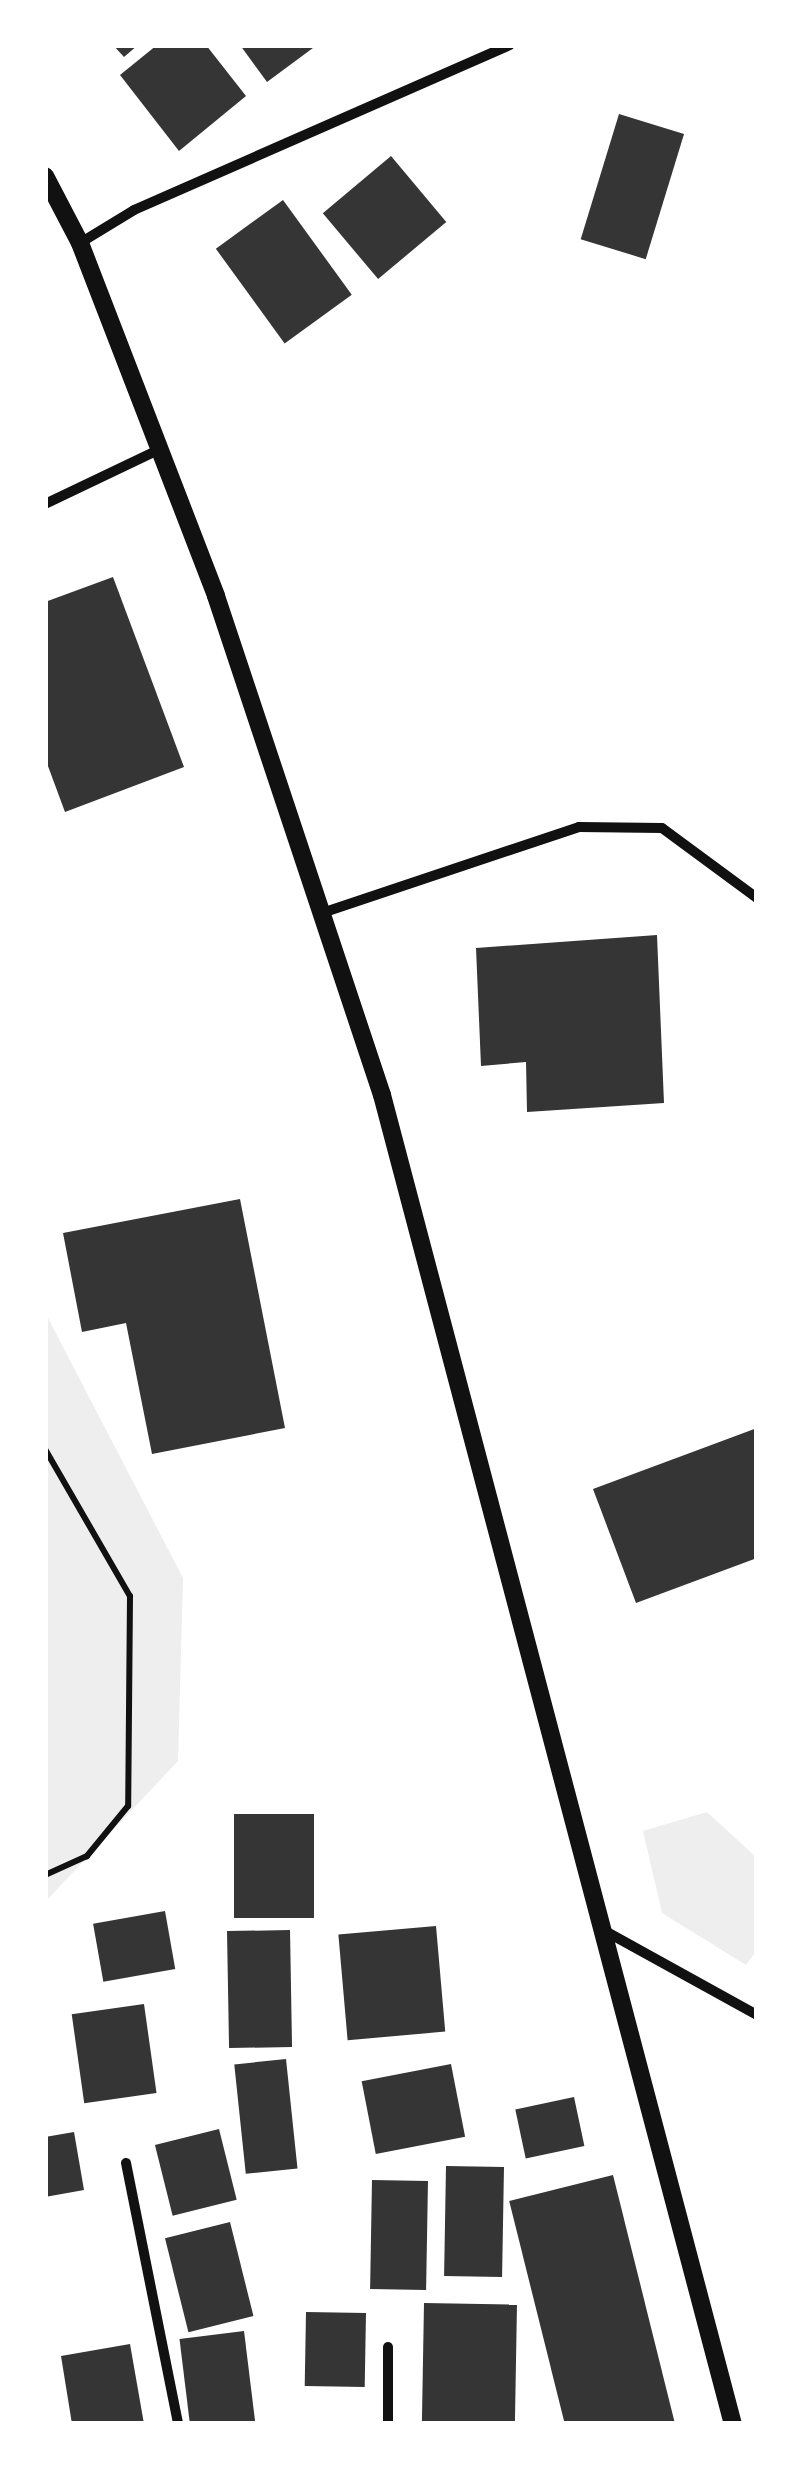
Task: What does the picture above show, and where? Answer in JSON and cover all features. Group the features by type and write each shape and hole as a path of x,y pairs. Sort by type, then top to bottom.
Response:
{"street":[{"path":"80,243 134,210 509,45"},
{"path":"45,176 80,243 156,452 216,596 324,912 441,1306 733,2424"},
{"path":"45,504 156,452"},
{"path":"324,912 578,827 662,828 757,898"},
{"path":"604,1930 757,2014"},
{"path":"126,2163 178,2424"},
{"path":"388,2347 388,2424"}],"path":[{"path":"45,1449 130,1596 128,1806 87,1856 45,1875"}],"shaded area":[{"path":"45,1287 48,1318 183,1578 178,1761 45,1902"},
{"path":"707,1812 757,1858 757,1950 746,1965 662,1913 643,1831"}],"building":[{"path":"113,45 138,45 124,57"},
{"path":"157,45 206,45 246,96 179,151 120,75"},
{"path":"240,45 317,45 267,82"},
{"path":"619,114 684,134 646,259 581,239"},
{"path":"391,156 446,222 378,279 323,213"},
{"path":"283,200 352,295 285,343 216,249"},
{"path":"113,577 184,767 65,812 45,758 45,602"},
{"path":"657,935 664,1103 527,1112 526,1062 481,1066 476,948"},
{"path":"240,1199 285,1428 152,1454 126,1323 82,1332 63,1233"},
{"path":"757,1428 757,1558 636,1603 593,1489"},
{"path":"234,1814 314,1814 314,1918 234,1918"},
{"path":"165,1911 175,1969 103,1982 93,1924"},
{"path":"436,1926 445,2032 348,2040 338,1935"},
{"path":"290,1930 292,2047 229,2048 227,1931"},
{"path":"144,2004 157,2093 84,2103 72,2014"},
{"path":"286,2059 297,2168 246,2174 234,2064"},
{"path":"451,2064 465,2137 376,2154 362,2081"},
{"path":"574,2097 584,2146 526,2158 515,2109"},
{"path":"219,2129 237,2200 173,2216 155,2145"},
{"path":"74,2132 84,2190 45,2197 45,2137"},
{"path":"446,2166 504,2167 502,2277 444,2276"},
{"path":"613,2175 675,2423 565,2424 509,2201"},
{"path":"372,2180 428,2181 426,2290 370,2289"},
{"path":"230,2222 253,2316 188,2332 165,2238"},
{"path":"424,2303 517,2305 515,2424 422,2424"},
{"path":"306,2312 366,2313 365,2387 305,2386"},
{"path":"244,2331 255,2424 190,2424 179,2339"},
{"path":"130,2344 144,2424 72,2424 61,2356"}]}
